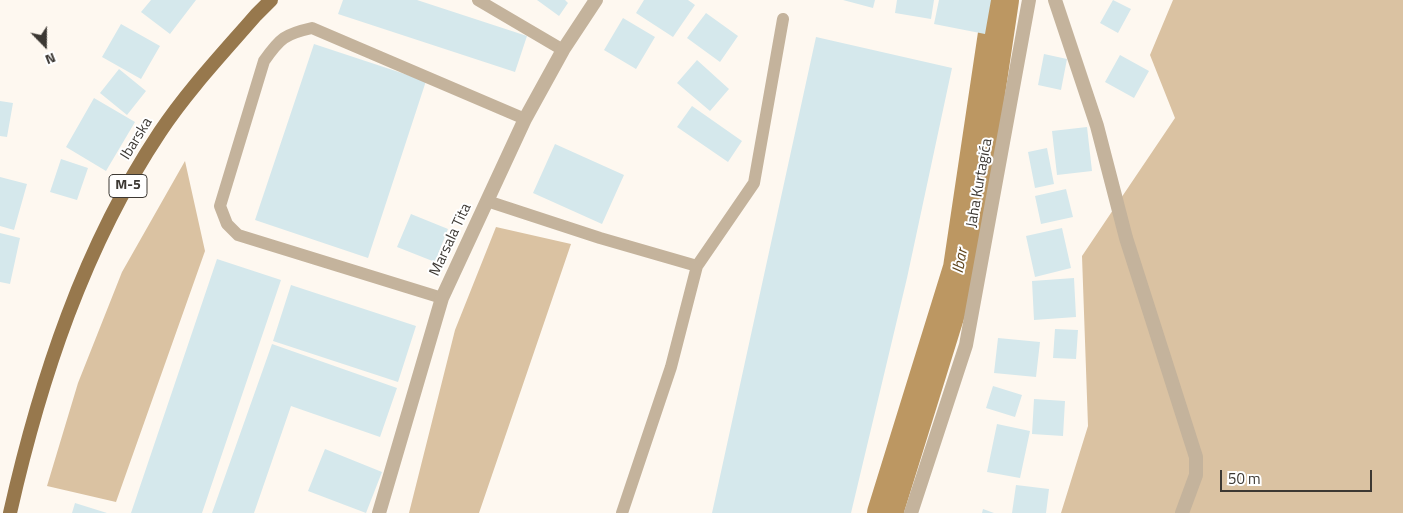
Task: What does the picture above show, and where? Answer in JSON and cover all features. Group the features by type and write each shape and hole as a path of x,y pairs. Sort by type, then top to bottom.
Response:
{"main road":[{"name":"Ibarska","path":"10,513 38,404 83,272 132,178 160,131 193,88 271,0"}],"street":[{"name":"Marsala Tita","path":"379,513 442,298 526,119 563,50 596,0"},
{"name":"Jaha Kurtagića","path":"911,513 966,345 1029,0"},
{"path":"1055,0 1097,126 1126,238 1196,457 1196,475 1182,513"}],"lane":[{"path":"478,0 563,50"},
{"path":"622,513 671,366 697,266 754,183 782,19"},
{"path":"442,298 238,235 226,224 220,206 264,61 275,45 289,34 312,28 526,119"},
{"path":"487,201 600,238 697,266"}],"shaded area":[{"path":"1173,0 1403,0 1403,513 1061,513 1088,426 1082,256 1175,118 1150,55"},
{"path":"185,161 205,251 116,502 47,486 78,383 122,272"},
{"path":"496,227 571,244 479,513 409,513 455,330"}],"building":[{"path":"151,0 196,0 170,34 141,12"},
{"path":"343,0 417,0 527,36 515,72 338,14"},
{"path":"537,0 565,0 568,3 559,16"},
{"path":"644,0 688,0 695,5 673,37 636,13"},
{"path":"843,0 875,0 873,8"},
{"path":"897,0 934,0 931,19 895,13"},
{"path":"939,0 991,0 985,34 934,24"},
{"path":"1113,0 1131,9 1118,33 1100,23"},
{"path":"706,13 738,36 720,62 687,38"},
{"path":"623,18 655,37 636,69 604,50"},
{"path":"121,24 160,46 141,79 102,57"},
{"path":"816,37 952,68 907,278 851,513 712,513"},
{"path":"314,44 426,81 368,258 255,220"},
{"path":"1044,54 1067,59 1061,90 1038,85"},
{"path":"1120,55 1149,71 1134,98 1105,82"},
{"path":"697,60 729,89 710,111 677,83"},
{"path":"119,69 146,91 127,115 100,93"},
{"path":"94,98 135,122 106,171 66,147"},
{"path":"0,101 13,103 7,137 0,136"},
{"path":"692,106 742,141 728,162 677,127"},
{"path":"1087,127 1092,171 1057,175 1052,131"},
{"path":"555,144 624,175 602,224 533,193"},
{"path":"1047,148 1054,184 1035,188 1028,152"},
{"path":"61,159 88,168 77,200 50,192"},
{"path":"0,177 27,184 14,230 0,226"},
{"path":"1066,189 1073,217 1041,224 1035,196"},
{"path":"411,214 448,229 435,262 397,247"},
{"path":"1062,228 1071,268 1035,277 1026,236"},
{"path":"0,233 20,238 10,284 0,282"},
{"path":"217,259 281,280 202,513 131,513"},
{"path":"1074,278 1076,317 1034,320 1032,281"},
{"path":"291,285 416,326 398,382 273,341"},
{"path":"1055,329 1078,330 1076,359 1053,358"},
{"path":"998,338 1040,342 1036,377 994,373"},
{"path":"272,344 397,388 380,437 291,406 254,513 212,513"},
{"path":"993,386 1022,395 1015,417 986,408"},
{"path":"1034,399 1065,401 1063,436 1032,434"},
{"path":"997,424 1030,431 1020,478 987,472"},
{"path":"325,449 382,472 366,513 308,491"},
{"path":"1016,485 1049,489 1046,513 1012,513"},
{"path":"75,503 107,513 72,513"},
{"path":"983,509 994,513 982,513"}],"waterway":[{"name":"Ibar","path":"885,513 961,268 1001,0"}]}
